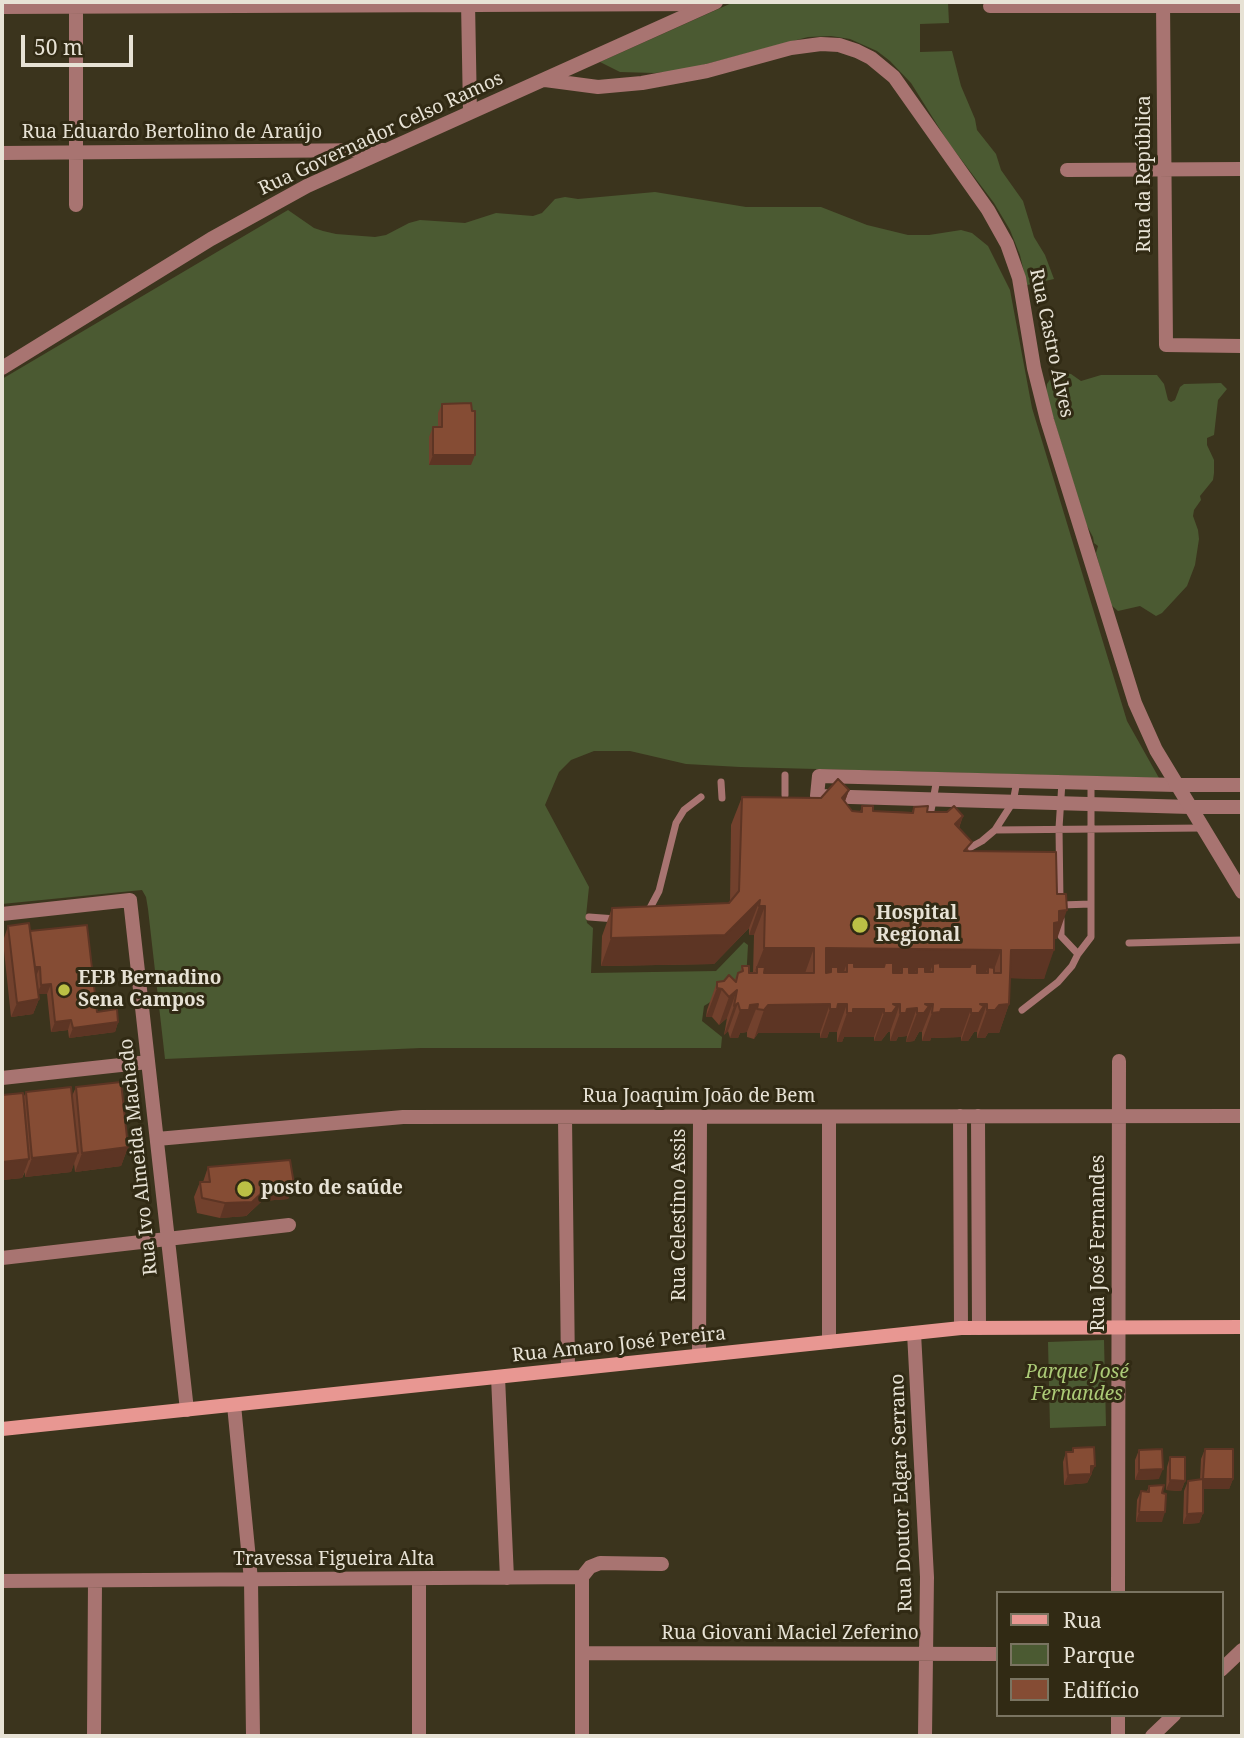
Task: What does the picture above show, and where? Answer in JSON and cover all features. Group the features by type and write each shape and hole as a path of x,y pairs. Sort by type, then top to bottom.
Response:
{"main road":[{"name":"Rua Amaro José Pereira","path":"2,1429 961,1328 1242,1327"}],"street":[{"path":"468,3 470,112"},
{"path":"2,7 76,4 714,3"},
{"name":"Rua Governador Celso Ramos","path":"2,368 211,239 307,187 714,3"},
{"path":"76,4 76,205"},
{"name":"Rua da República","path":"1163,4 1166,345 1242,346"},
{"path":"990,6 1242,6"},
{"name":"Rua Castro Alves","path":"545,80 598,87 642,83 707,71 790,48 821,44 839,45 857,51 871,58 894,77 988,211 1007,244 1019,278 1034,368 1047,420 1128,682 1150,738 1242,892"},
{"name":"Rua Eduardo Bertolino de Araújo","path":"2,153 384,150"},
{"path":"1067,170 1242,169"},
{"path":"1242,785 820,776 817,799 872,803 933,800 1242,807"},
{"name":"Rua Ivo Almeida Machado","path":"2,914 130,900 187,1410"},
{"name":"Rua José Fernandes","path":"1118,1591 1119,1061"},
{"path":"2,1078 148,1062"},
{"path":"828,1116 830,1342"},
{"path":"960,1116 961,1328"},
{"path":"978,1116 979,1328"},
{"name":"Rua Joaquim João de Bem","path":"157,1139 365,1119 1242,1116"},
{"path":"565,1117 568,1369"},
{"name":"Rua Celestino Assis","path":"699,1355 700,1117"},
{"path":"2,1258 289,1225"},
{"name":"Rua Doutor Edgar Serrano","path":"914,1333 927,1577 925,1736"},
{"path":"498,1377 507,1578"},
{"path":"234,1405 251,1580 253,1736"},
{"name":"Travessa Figueira Alta","path":"2,1581 582,1577 590,1567 600,1563 662,1564"},
{"path":"582,1577 582,1736"},
{"path":"419,1578 419,1736"},
{"path":"94,1736 95,1581"},
{"name":"Rua Giovani Maciel Zeferino","path":"582,1653 996,1654"},
{"path":"1223,1668 1240,1653"},
{"path":"1118,1717 1118,1736"},
{"path":"1152,1736 1172,1717"}],"lane":[{"path":"785,775 785,795"},
{"path":"872,803 875,777"},
{"path":"931,833 929,824 937,779"},
{"path":"948,849 961,852 971,848 995,830 1013,802 1017,781"},
{"path":"721,782 722,798"},
{"path":"1062,782 1059,828 1062,936 1078,954"},
{"path":"1022,1010 1058,982 1091,937 1091,783"},
{"path":"589,917 630,918 650,908 659,891 672,834 684,810 701,797"},
{"path":"995,830 1203,828"},
{"path":"1061,905 1091,904"},
{"path":"1129,943 1242,940"}],"green space":[{"path":"734,2 948,2 949,23 920,24 920,52 952,51 977,130 996,154 1001,170 1023,201 1034,237 1045,255 1054,279 1027,285 1020,255 1010,230 994,203 948,142 911,83 877,51 850,39 831,36 808,37 699,66 695,70 620,72 600,62"},
{"path":"655,192 746,207 821,207 867,225 908,235 961,230 972,233 988,246 1010,290 1032,408 1127,721 1159,778 740,767 686,764 630,751 594,751 571,760 559,772 545,805 589,887 586,916 587,923 593,928 591,973 716,971 744,942 748,945 746,981 739,990 729,990 704,1006 702,1021 722,1037 721,1048 421,1048 165,1059 148,909 142,890 2,904 2,379 288,210 323,231 375,237 420,220 465,223 496,213 533,216 542,213 555,199 565,197 578,199"},
{"path":"1065,373 1081,381 1101,375 1157,375 1171,402 1184,384 1221,383 1227,389 1218,400 1214,435 1207,438 1207,445 1214,460 1214,473 1213,480 1200,496 1201,500 1194,510 1199,539 1195,565 1187,586 1156,616 1140,606 1118,611 1110,604 1096,553 1098,546 1086,524 1046,394 1051,378"},
{"name":"Parque José Fernandes","path":"1104,1340 1106,1426 1050,1428 1048,1342"}],"building":[{"path":"471,403 472,411 475,411 475,455 433,455 433,427 442,427 442,404"},
{"name":"Hospital Regional","path":"838,779 849,790 842,798 852,811 862,812 862,806 873,806 873,811 913,813 914,807 928,806 927,812 947,812 954,806 963,816 955,824 972,842 964,851 1056,852 1057,894 1066,894 1067,910 1059,911 1059,922 1054,923 1054,950 1011,950 1009,1004 999,1005 995,1010 987,1010 987,1004 980,1004 984,1006 979,1013 971,1013 971,1009 941,1009 940,1012 932,1013 933,1004 925,1004 929,1006 924,1013 917,1013 917,1008 900,1013 900,1004 893,1004 897,1006 892,1013 884,1013 884,1009 853,1009 853,1013 847,1013 847,1004 838,1004 837,1009 830,1009 830,1004 768,1005 764,1010 757,1009 758,1004 750,1005 749,1010 740,1010 738,1003 734,1006 737,990 729,997 722,989 717,988 717,982 724,981 729,975 736,982 738,973 743,971 742,966 749,966 749,973 757,973 757,967 765,967 764,973 814,973 814,948 764,948 765,906 759,906 760,900 725,935 611,938 612,908 729,903 739,891 742,797 821,798","holes":["826,948 1001,950 1001,973 994,973 994,968 988,967 988,973 977,973 977,964 971,964 970,967 940,967 940,963 933,964 933,972 925,972 925,967 917,967 917,973 909,973 909,967 902,967 902,973 893,973 893,963 885,963 884,967 854,967 854,963 847,963 847,972 838,972 838,967 831,967 831,972 826,973"]},
{"path":"29,923 39,999 17,1003 8,926"},
{"path":"87,925 97,1012 117,1009 118,1022 73,1028 71,1020 55,1022 51,984 41,985 40,967 35,967 30,931"},
{"path":"121,1082 128,1147 82,1153 76,1087"},
{"path":"71,1087 78,1153 32,1158 26,1092"},
{"path":"23,1093 29,1159 2,1162 2,1095"},
{"path":"290,1160 294,1184 268,1187 252,1202 225,1203 202,1198 200,1182 210,1182 208,1167"},
{"path":"1094,1447 1095,1466 1091,1466 1091,1474 1068,1475 1066,1452 1073,1452 1073,1448"},
{"path":"1162,1449 1163,1469 1139,1470 1139,1450"},
{"path":"1205,1449 1233,1449 1233,1479 1203,1479"},
{"path":"1170,1457 1185,1457 1185,1481 1170,1480"},
{"path":"1203,1479 1203,1513 1187,1514 1188,1481"},
{"path":"1164,1485 1162,1493 1166,1494 1165,1512 1139,1512 1141,1491 1149,1492 1149,1486"}],"place":[{"name":"Hospital Regional","path":"860,925"},
{"name":"EEB Bernadino Sena Campos","path":"64,990"},
{"name":"posto de saúde","path":"245,1189"}]}
